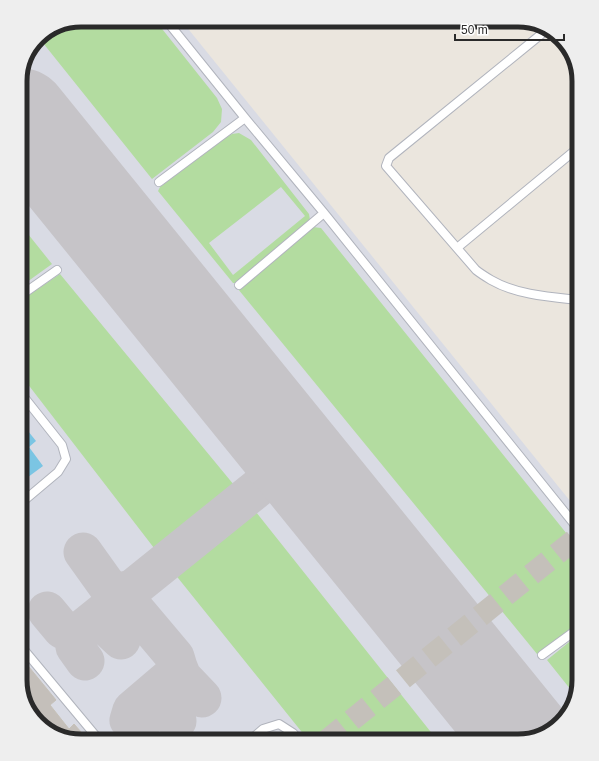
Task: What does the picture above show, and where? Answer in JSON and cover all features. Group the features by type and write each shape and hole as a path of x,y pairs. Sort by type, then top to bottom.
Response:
{"lane":[{"path":"172,27 324,213 572,521"},
{"path":"543,33 388,158 386,166 476,270 492,281 516,290 572,299"},
{"path":"159,182 245,118"},
{"path":"456,248 572,153"},
{"path":"239,285 324,213"},
{"path":"27,291 57,270"},
{"path":"27,401 62,445 66,459 58,472 27,498"},
{"path":"542,655 572,633"},
{"path":"27,653 94,734"},
{"path":"257,734 263,729 279,724 294,734"}],"shaded area":[{"path":"74,27 187,27 572,503 572,687 565,707 561,713 548,725 525,734 74,734 51,725 36,710 27,687 27,78 29,67 38,48 54,34"}],"green space":[{"path":"74,27 161,27 217,98 222,109 221,122 213,132 152,179 43,43 54,34"},
{"path":"239,133 251,140 309,214 310,220 236,283 233,283 158,191 160,187 232,134","holes":["281,187 305,216 233,275 209,243"]},
{"path":"313,227 321,228 572,540 572,628 537,654 238,289"},
{"path":"27,233 52,264 27,282"},
{"path":"60,274 234,485 154,548 27,383 27,296"},
{"path":"256,512 432,734 303,734 174,573"},
{"path":"572,640 571,690 547,660"}],"water":[{"path":"28,431 36,441 29,447 43,466 27,478"}],"building":[{"path":"27,665 56,700 50,705 69,729 74,724 83,734 74,734 51,725 36,710 27,687"}],"taxiway":[{"path":"85,661 75,647 74,638 80,631 296,457"},
{"path":"83,552 108,587 120,592 132,589"},
{"path":"132,589 129,598 132,606 175,657 178,667 173,675 132,710 129,720 140,733"},
{"path":"108,609 105,619 106,626 121,640"},
{"path":"47,611 62,629 69,633 80,631"},
{"path":"178,667 182,677 202,698"},
{"path":"162,685 161,697 163,705 177,721"}],"runway":[{"path":"27,126 520,734"}],"tunnel":[{"path":"335,734 572,542"}]}
